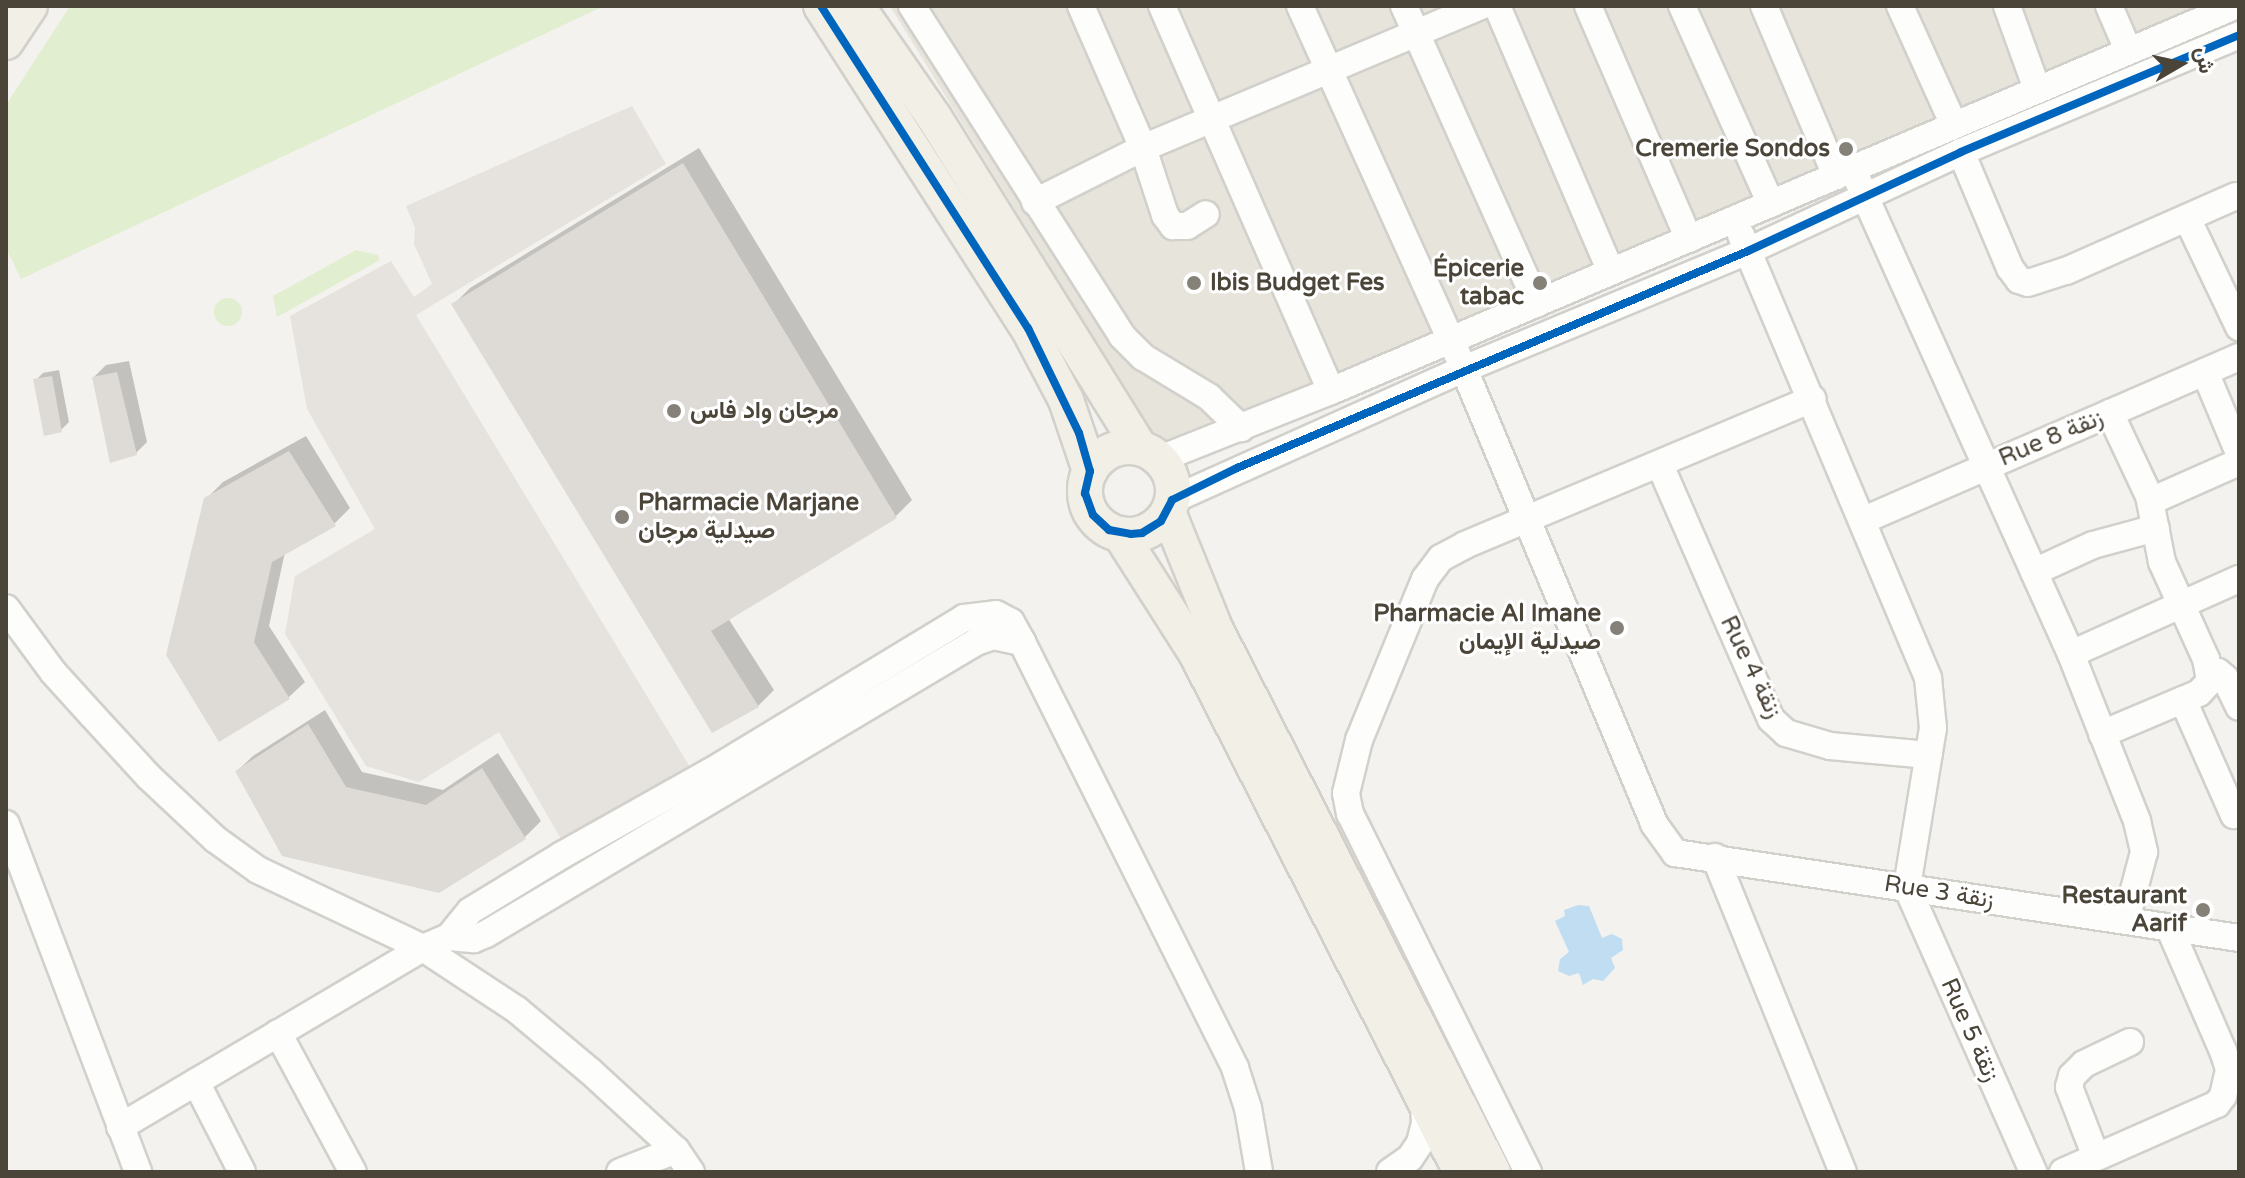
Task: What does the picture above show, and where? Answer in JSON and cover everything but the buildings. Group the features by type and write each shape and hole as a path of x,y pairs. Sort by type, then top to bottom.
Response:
{"main road":[{"path":"6,42 30,6"},
{"path":"821,6 1028,328 1066,400 1090,471"},
{"path":"857,6 934,117 1150,453 1171,478 1170,506 1215,628 1493,1172"},
{"path":"1150,453 1117,448 1097,461 1090,471 1085,493 1093,515 1109,530 1120,534 1142,533 1170,506"},
{"path":"1120,534 1197,655 1461,1172"}],"street":[{"path":"912,6 1035,202 1133,349 1209,397 1241,428"},
{"path":"1081,6 1143,148 1165,215 1173,226 1187,226 1206,214"},
{"path":"1162,6 1214,118 1331,391"},
{"name":"Rue 3 زنقة","path":"1300,6 1464,369 1654,824 1675,853 2239,938"},
{"path":"1404,6 1537,304"},
{"path":"1035,202 1143,148 1481,6"},
{"path":"1497,6 1611,272"},
{"path":"1588,6 1689,239"},
{"path":"1682,6 1771,204"},
{"path":"1764,6 1844,173 1864,196 2071,654 2137,821 2144,852 2126,920"},
{"path":"1900,6 1963,121 2010,268 2019,280 2028,283 2048,278 2236,196"},
{"path":"2007,6 2037,89"},
{"path":"2109,6 2128,50"},
{"path":"1150,453 1241,428 1331,391 2232,7"},
{"path":"1170,506 1464,369 1748,251 1973,148 2239,35"},
{"path":"2187,218 2239,327"},
{"path":"1735,221 1813,399 1928,678 1933,706 1929,755 1907,887"},
{"name":"Rue 8 زنقة","path":"1864,520 2239,357"},
{"path":"2205,372 2239,453"},
{"path":"1528,1172 1350,814 1346,793 1359,740 1425,579 1441,558 1527,518 1813,399"},
{"path":"2102,734 2183,700 2207,686 2210,673 2162,562 2151,501 2110,413"},
{"path":"2151,501 2239,462"},
{"name":"Rue 4 زنقة","path":"1660,465 1771,719 1786,733 1830,746 1929,755"},
{"path":"2034,572 2093,545 2156,528"},
{"path":"2071,654 2239,579"},
{"path":"6,608 53,672 149,777 215,839 258,870 423,948 517,1010 590,1071 676,1150 691,1172"},
{"path":"120,1127 423,948 449,937 470,911 964,618 996,614 1011,622 1022,642 1235,1068 1248,1108 1259,1172"},
{"path":"2210,673 2218,672 2225,678 2239,707"},
{"path":"2183,700 2234,815"},
{"path":"6,824 138,1172"},
{"path":"1715,857 1843,1172"},
{"name":"Rue 5 زنقة","path":"1907,887 2033,1172"},
{"path":"2063,1172 2217,1104 2234,1083 2169,927"},
{"path":"278,1033 353,1172"},
{"path":"2096,1157 2069,1087 2072,1076 2084,1064 2130,1042"},
{"path":"196,1082 242,1172"},
{"path":"1390,1172 1410,1158 1423,1134 1425,1112 1420,1090"},
{"path":"620,1172 676,1150"}],"shaded area":[{"path":"890,6 2226,6 1165,453"},
{"path":"632,106 666,164 416,315 690,767 564,844 499,732 419,782 366,766 285,634 295,576 375,529 307,409 290,316 391,261 414,297 432,284 414,244 415,228 406,206"}],"green space":[{"path":"70,6 604,6 21,279 6,248 6,105"},
{"path":"356,250 378,255 380,260 277,317 273,296"},
{"path":"228,298 238,302 242,312 238,322 228,326 218,322 214,312 218,302"}],"water":[{"path":"1578,905 1589,906 1602,938 1612,934 1622,939 1623,950 1611,958 1615,968 1603,981 1593,979 1583,985 1579,973 1569,976 1558,971 1560,959 1569,952 1555,921 1565,916 1564,910"}],"transit line":[{"name":"4","path":"821,6 1028,328 1079,433 1090,471 1085,493 1093,515 1109,530 1131,534 1142,533 1161,521 1172,500 1237,468 1748,251 1961,152 2239,35"}],"place":[{"name":"Cremerie Sondos","path":"1846,149"},
{"name":"Ibis Budget Fes","path":"1194,283"},
{"name":"Épicerie tabac","path":"1540,283"},
{"name":"مرجان واد فاس","path":"674,411"},
{"name":"Pharmacie Marjane صيدلية مرجان","path":"622,517"},
{"name":"Pharmacie Al Imane صيدلية الإيمان","path":"1617,628"},
{"name":"Restaurant Aarif","path":"2203,910"}]}
